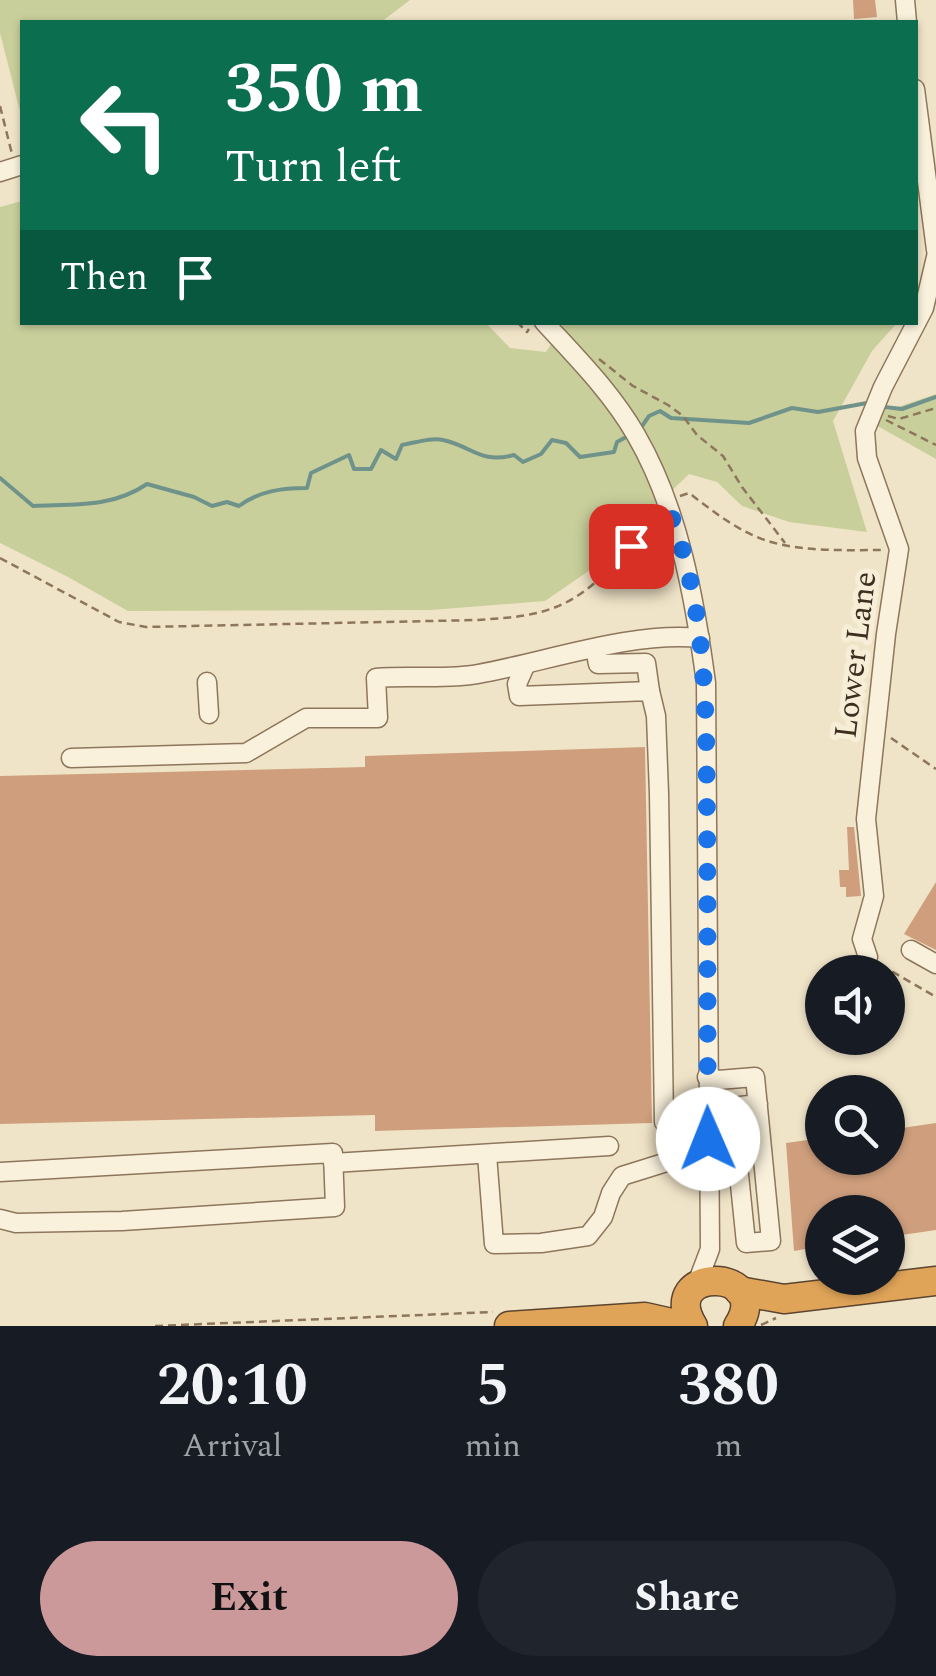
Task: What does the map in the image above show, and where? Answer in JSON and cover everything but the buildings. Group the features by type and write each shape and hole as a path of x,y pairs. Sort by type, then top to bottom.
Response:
{"highway":[{"path":"645,1316 710,1279 745,1311 784,1299 936,1280"},
{"path":"505,1319 645,1316 689,1326 686,1312 693,1290"}],"street":[{"path":"919,144 936,254"},
{"name":"Lower Lane","path":"918,320 936,254"},
{"path":"547,325 588,370 634,432 668,508 687,572 700,638 706,684 710,1249 693,1290"},
{"name":"Lower Lane","path":"867,955 862,939 874,896 866,818 899,549 866,458 864,432 915,325"},
{"path":"70,758 246,753 306,718 378,718 376,678 472,676 595,648 684,636 700,638"},
{"path":"595,648 598,664 646,664 656,716 664,1122"},
{"path":"524,666 519,696 650,691"},
{"path":"207,682 209,714"},
{"path":"912,950 936,964"},
{"path":"707,1077 755,1077 758,1104 771,1241 746,1243 732,1107 758,1104"},
{"path":"333,1162 609,1146"},
{"path":"0,1172 333,1152 335,1207 122,1221 16,1223 0,1219"},
{"path":"486,1155 494,1244 542,1243 588,1236 603,1217 610,1193 622,1176 670,1162 708,1170"},
{"path":"710,1249 745,1311"}],"path":[{"path":"0,106 13,168"},
{"path":"519,325 527,332"},
{"path":"595,356 633,386 683,416 723,456 786,544"},
{"path":"872,410 899,419 936,408"},
{"path":"872,410 936,445"},
{"path":"0,558 119,622 146,627 526,616 556,607 584,592 679,497 689,494 732,524 771,542 824,550 899,549"},
{"path":"876,732 936,768"},
{"path":"905,978 936,996"},
{"path":"155,1326 505,1319"}],"green space":[{"path":"0,0 410,0 384,20 20,20 20,111 0,33"},
{"path":"20,202 20,325 488,325 510,348 546,352 563,325 895,325 872,351 833,421 867,532 789,522 742,506 717,482 689,474 590,570 545,601 431,610 128,611 0,543 0,207"},
{"path":"936,394 936,459 874,424 876,407 889,410"}],"waterway":[{"path":"884,407 902,409 936,397"},
{"path":"640,429 649,416 660,411 671,418 749,423 792,408 818,412 867,403"},
{"path":"0,478 33,506 106,501 147,484 212,506 227,502 239,506 271,491 307,488 311,473 349,455 354,469 371,469 381,450 396,459 402,445 433,439 477,454 514,455 523,462 541,454 552,440 566,443 580,457 614,452 617,442 628,436"}],"route":[{"path":"631,546 668,508 687,572 706,684 708,1139"}]}
